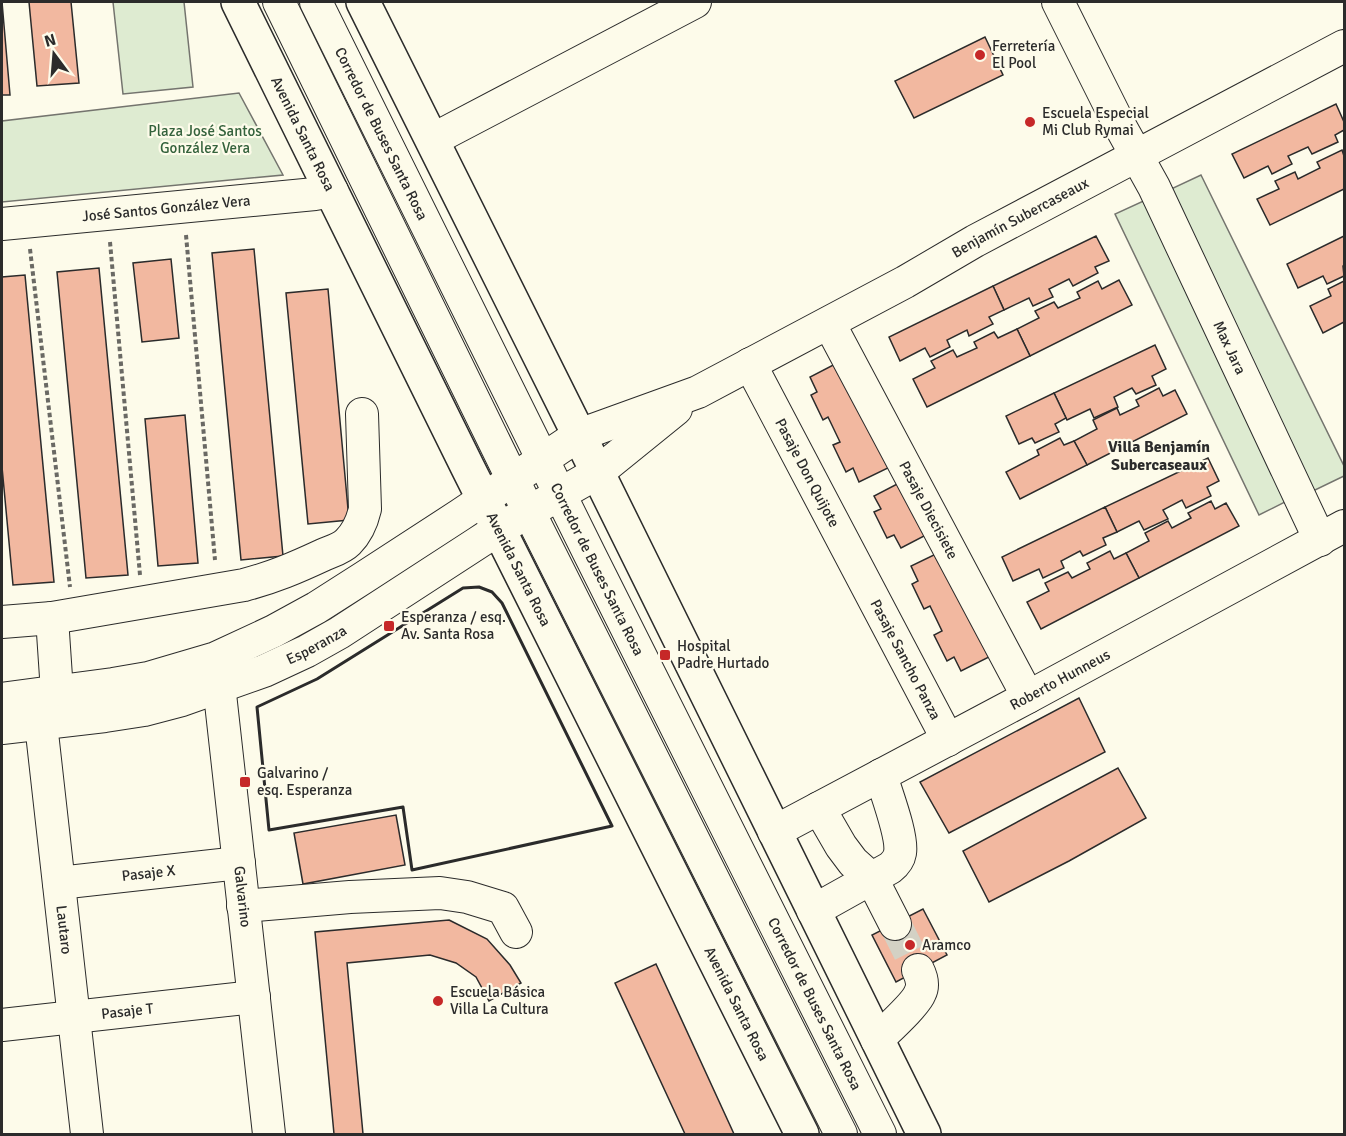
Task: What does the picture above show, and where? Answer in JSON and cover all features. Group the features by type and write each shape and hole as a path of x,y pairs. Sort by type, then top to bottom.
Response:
{"main road":[{"name":"Avenida Santa Rosa","path":"238,2 802,1134"},
{"path":"363,2 924,1134"}],"street":[{"path":"279,2 513,480 841,1134"},
{"name":"Corredor de Buses Santa Rosa","path":"316,2 880,1134"},
{"path":"432,141 695,2"},
{"name":"Max Jara","path":"1058,2 1332,533"},
{"name":"Benjamín Subercaseaux","path":"579,435 698,392 905,282 975,241 1344,46"},
{"name":"José Santos González Vera","path":"2,224 332,191"},
{"name":"Pasaje Diecisiete","path":"829,323 1028,697"},
{"name":"Pasaje Don Quijote","path":"750,364 864,581"},
{"name":"Benjamín Subercaseaux","path":"597,473 698,392"},
{"path":"2,622 63,616 244,585 270,579 337,550 354,535 362,523 365,509 362,414"},
{"path":"2,699 148,678 216,658 316,608 579,435"},
{"name":"Esperanza","path":"2,728 144,710 219,688 264,671 339,633 499,529 597,473"},
{"name":"Roberto Hunneus","path":"774,832 1332,533"},
{"name":"Pasaje Sancho Panza","path":"864,581 948,740"},
{"path":"57,692 63,616"},
{"name":"Galvarino","path":"216,658 269,1134"},
{"name":"Lautaro","path":"41,724 87,1134"},
{"path":"813,911 890,868 899,857 901,850 899,835 880,775"},
{"path":"819,808 841,846 853,862 872,879 895,924"},
{"name":"Pasaje X","path":"59,883 239,863"},
{"path":"243,906 350,897 440,893 467,897 503,908 516,932"},
{"path":"877,1040 917,999 922,987 918,970"},
{"path":"759,972 823,1134"},
{"name":"Pasaje T","path":"2,1025 254,997"}],"path":[{"path":"109,231 142,603"},
{"path":"186,235 218,590"},
{"path":"30,241 63,616"}],"green space":[{"path":"113,2 184,2 193,87 123,94"},
{"name":"Plaza José Santos González Vera","path":"239,93 283,175 2,202 2,121"},
{"path":"1201,175 1344,466 1344,476 1313,491 1171,189"},
{"path":"1150,198 1289,500 1259,515 1115,214"}],"building":[{"path":"2,2 10,95 2,95"},
{"path":"29,2 71,2 79,83 37,86"},
{"path":"985,37 1003,75 914,118 895,81"},
{"path":"1336,104 1344,122 1344,130 1335,135 1338,142 1312,154 1308,147 1288,156 1292,164 1272,174 1268,166 1244,178 1232,154"},
{"path":"1342,150 1344,189 1270,225 1257,199 1279,189 1275,181 1295,172 1298,179 1320,168 1317,162"},
{"path":"1096,236 1109,261 1095,267 1098,273 1073,286 1069,279 1049,289 1053,297 1033,306 1029,298 1004,310 993,286"},
{"path":"1344,236 1344,276 1327,284 1323,276 1298,288 1287,264"},
{"path":"254,249 283,556 241,560 212,253"},
{"path":"171,259 179,338 142,342 133,263"},
{"path":"99,268 128,575 86,578 57,272"},
{"path":"25,275 54,582 13,585 2,467 2,277"},
{"path":"1119,280 1132,305 1030,356 1017,329 1039,318 1035,311 1054,302 1058,308 1080,298 1077,292 1098,281 1102,289"},
{"path":"1344,281 1344,322 1323,333 1310,306 1331,296 1328,289"},
{"path":"993,286 1004,310 989,317 993,324 969,336 967,330 947,340 950,347 930,357 925,348 900,361 889,337"},
{"path":"328,289 349,520 308,524 286,293"},
{"path":"1017,329 1030,356 927,407 913,379 935,368 931,361 953,350 957,357 977,348 974,342 994,332 998,338"},
{"path":"1155,345 1166,369 1152,376 1156,385 1136,394 1132,388 1114,397 1118,407 1094,418 1090,409 1067,420 1054,393"},
{"path":"839,362 890,467 859,482 853,468 846,472 833,445 840,442 828,417 823,420 811,395 817,392 810,377"},
{"path":"1159,388 1163,396 1175,390 1187,414 1087,465 1074,441 1097,429 1093,420 1117,408 1120,415 1139,406 1136,400"},
{"path":"1054,393 1066,418 1055,424 1059,432 1035,443 1032,438 1019,444 1006,416"},
{"path":"185,415 198,563 158,566 145,419"},
{"path":"1060,438 1064,445 1074,441 1087,465 1020,499 1006,472 1039,455 1037,450"},
{"path":"1208,458 1219,481 1207,487 1211,496 1186,508 1182,500 1163,510 1168,519 1144,530 1139,521 1117,532 1105,507"},
{"path":"901,482 928,534 901,548 894,535 887,538 874,512 881,509 874,496"},
{"path":"1211,501 1215,509 1226,503 1239,526 1139,578 1126,553 1149,541 1145,533 1168,521 1172,528 1191,518 1188,513"},
{"path":"1105,507 1117,532 1103,538 1106,545 1083,556 1080,551 1061,561 1064,568 1043,578 1039,569 1013,581 1002,557"},
{"path":"1110,551 1114,559 1126,553 1139,578 1041,629 1027,602 1049,591 1045,583 1068,572 1072,578 1090,569 1087,563"},
{"path":"940,552 991,656 961,671 954,657 947,661 934,635 942,631 930,606 924,609 912,584 918,581 911,566"},
{"path":"1079,698 1105,752 949,833 920,782"},
{"path":"1118,768 1146,818 989,902 963,851"},
{"path":"396,815 405,865 303,884 294,833"},
{"name":"Aramco","path":"923,909 947,955 896,982 872,935"},
{"path":"449,920 487,939 510,965 521,983 489,1001 476,977 456,963 430,955 347,963 363,1134 334,1134 315,932"},
{"path":"656,964 734,1134 685,1134 615,983"}],"tunnel":[{"path":"895,924 918,970"}],"wall":[{"path":"479,587 492,592 502,603 612,826 412,870 403,807 269,830 257,707 317,679 463,588 479,587"}],"place":[{"name":"Ferretería El Pool","path":"980,55"},
{"name":"Escuela Especial Mi Club Rymai","path":"1030,122"},
{"name":"Esperanza / esq. Av. Santa Rosa","path":"389,626"},
{"name":"Hospital Padre Hurtado","path":"665,655"},
{"name":"Galvarino / esq. Esperanza","path":"245,782"},
{"name":"Aramco","path":"910,945"},
{"name":"Escuela Básica Villa La Cultura","path":"438,1001"}],"district":[{"name":"Villa Benjamín Subercaseaux","path":"1159,456"}]}
